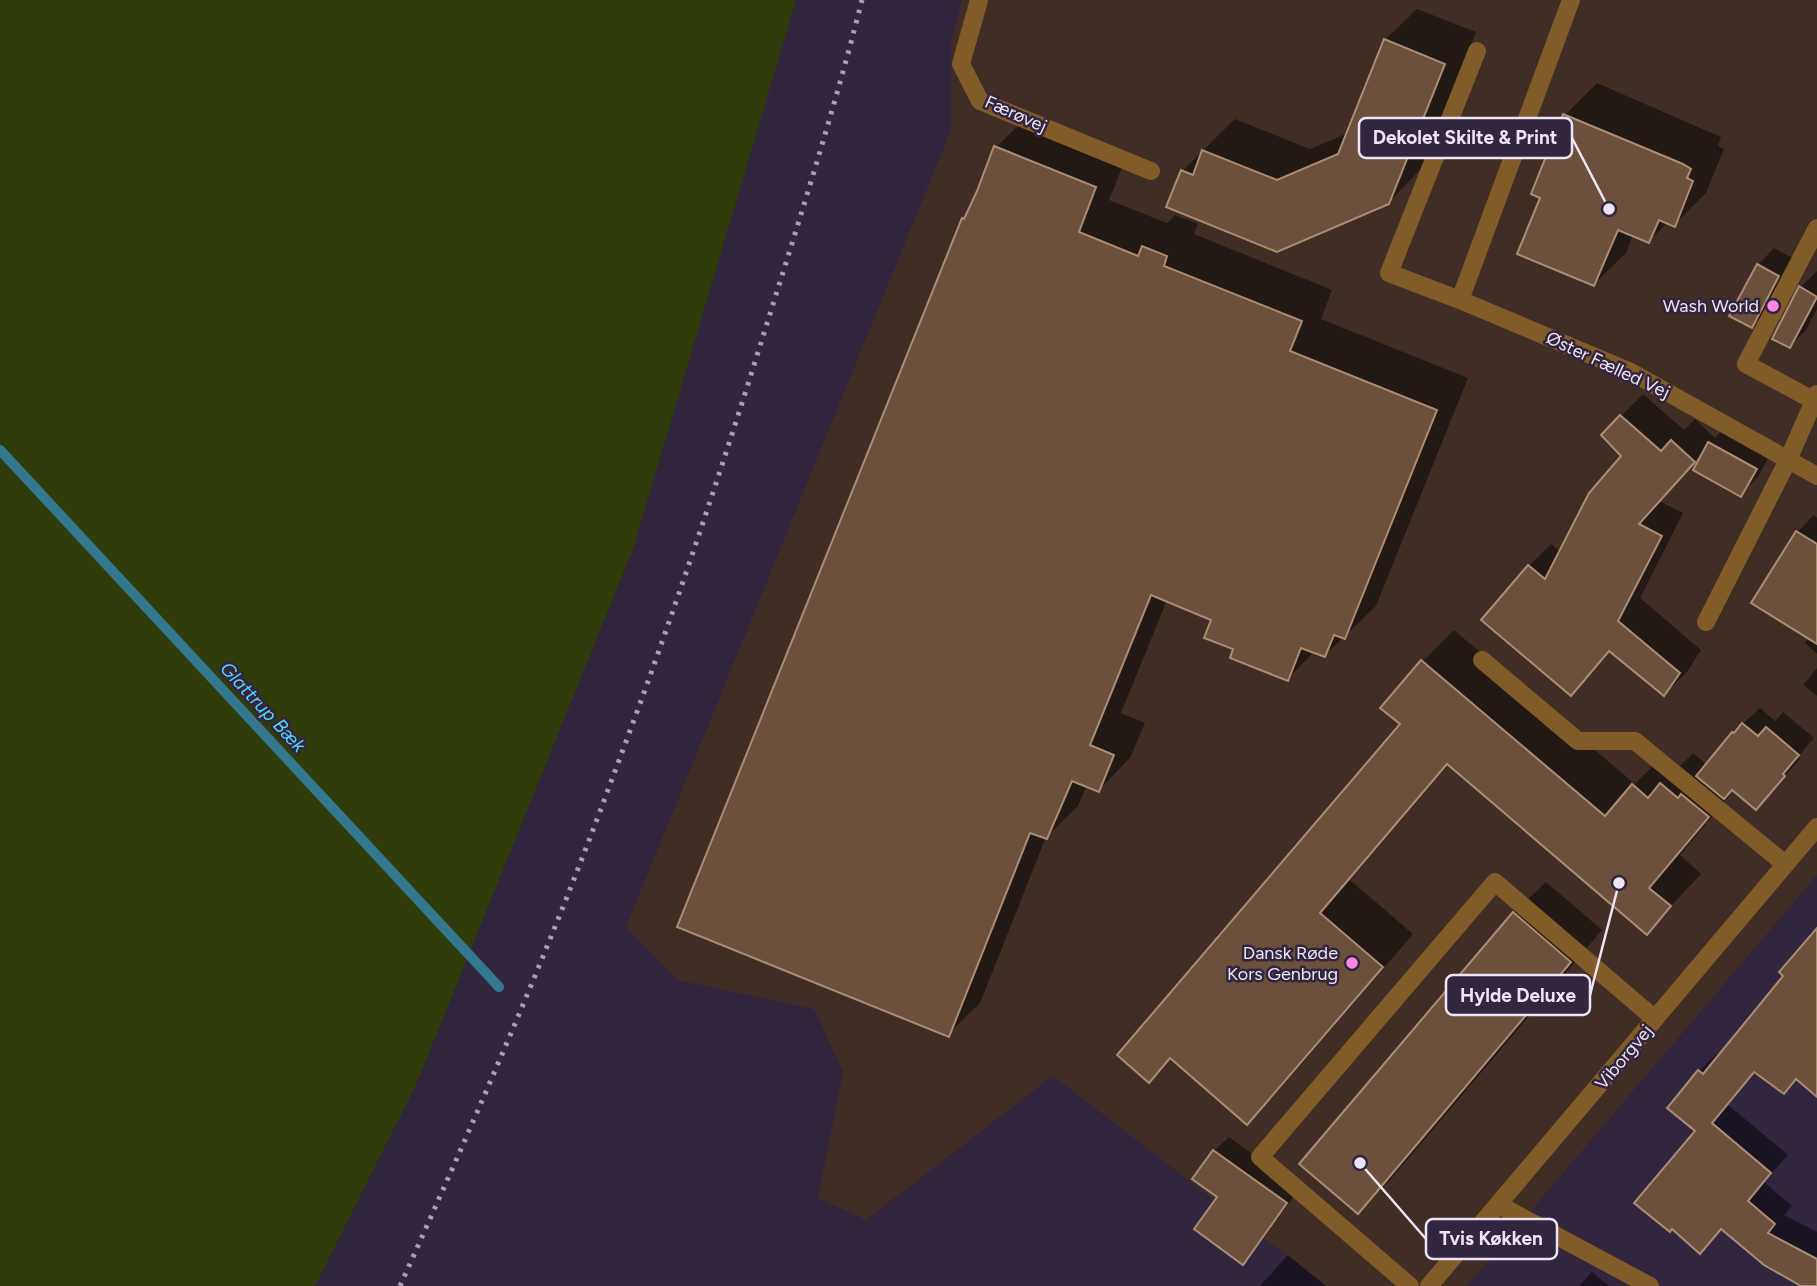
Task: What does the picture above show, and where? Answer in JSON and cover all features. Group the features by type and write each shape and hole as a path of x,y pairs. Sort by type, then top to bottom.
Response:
{"street":[{"name":"Færøvej","path":"979,0 961,64 980,101 1151,171"},
{"path":"1460,300 1571,0"},
{"name":"Øster Fælled Vej","path":"1478,51 1389,273 1631,372 1817,476"},
{"path":"1706,622 1788,460 1815,397 1745,364 1817,228"},
{"path":"1482,660 1578,741 1635,741 1785,864"},
{"name":"Viborgvej","path":"1429,1286 1817,827"},
{"path":"1410,1286 1260,1157 1495,881 1656,1019"},
{"path":"1499,1205 1650,1286"}],"shaded area":[{"path":"962,0 1817,0 1817,875 1467,1286 1326,1286 1053,1076 866,1220 818,1198 843,1072 814,1009 677,980 626,927 951,130 951,42"}],"green space":[{"path":"0,0 796,0 633,549 416,1085 315,1286 0,1286"}],"building":[{"path":"1384,39 1445,64 1389,204 1277,252 1166,207 1181,170 1193,175 1202,150 1277,180 1338,154"},
{"path":"1563,114 1691,169 1687,178 1693,181 1675,227 1659,220 1649,243 1618,230 1594,286 1517,254 1540,198 1531,194"},
{"path":"994,146 1096,187 1079,232 1138,256 1142,246 1167,256 1164,266 1302,321 1290,351 1437,410 1345,639 1334,635 1325,657 1301,648 1288,681 1230,658 1233,649 1204,638 1211,620 1151,595 1090,745 1114,755 1099,792 1072,781 1047,839 1030,833 949,1037 677,927 962,218 964,219 977,191"},
{"path":"1757,264 1779,276 1752,328 1729,316"},
{"path":"1799,286 1817,297 1790,348 1772,339"},
{"path":"1620,415 1661,451 1671,440 1695,462 1639,524 1662,536 1618,621 1680,673 1664,696 1609,651 1571,696 1481,620 1528,565 1545,579 1589,493 1621,456 1601,435"},
{"path":"1708,442 1757,469 1741,497 1693,470"},
{"path":"1796,531 1817,544 1817,644 1751,603"},
{"path":"1421,660 1605,816 1632,784 1648,798 1660,783 1678,798 1681,794 1709,817 1649,888 1671,906 1647,935 1447,764 1320,913 1383,967 1247,1125 1170,1058 1149,1083 1117,1055 1400,724 1380,708"},
{"path":"1742,723 1758,736 1766,727 1799,755 1756,810 1732,790 1724,799 1696,776"},
{"path":"1513,912 1571,962 1358,1214 1299,1164"},
{"path":"1817,928 1817,1097 1796,1079 1784,1094 1754,1072 1712,1123 1771,1173 1748,1201 1775,1224 1768,1233 1817,1259 1817,1286 1801,1286 1764,1265 1721,1229 1700,1254 1672,1229 1670,1232 1634,1203 1695,1131 1667,1108 1698,1070 1703,1074 1783,976 1779,972"},
{"path":"1213,1150 1287,1203 1243,1265 1194,1229 1217,1197 1192,1179"}],"waterway":[{"name":"Glattrup Bæk","path":"0,450 499,987"}],"railway":[{"path":"400,1286 537,971 653,668 765,330 828,124 862,0"}],"place":[{"name":"Dekolet Skilte & Print","path":"1609,209"},
{"name":"Wash World","path":"1773,306"},
{"name":"Hylde Deluxe","path":"1619,883"},
{"name":"Dansk Røde Kors Genbrug","path":"1352,963"},
{"name":"Tvis Køkken","path":"1360,1163"}]}
